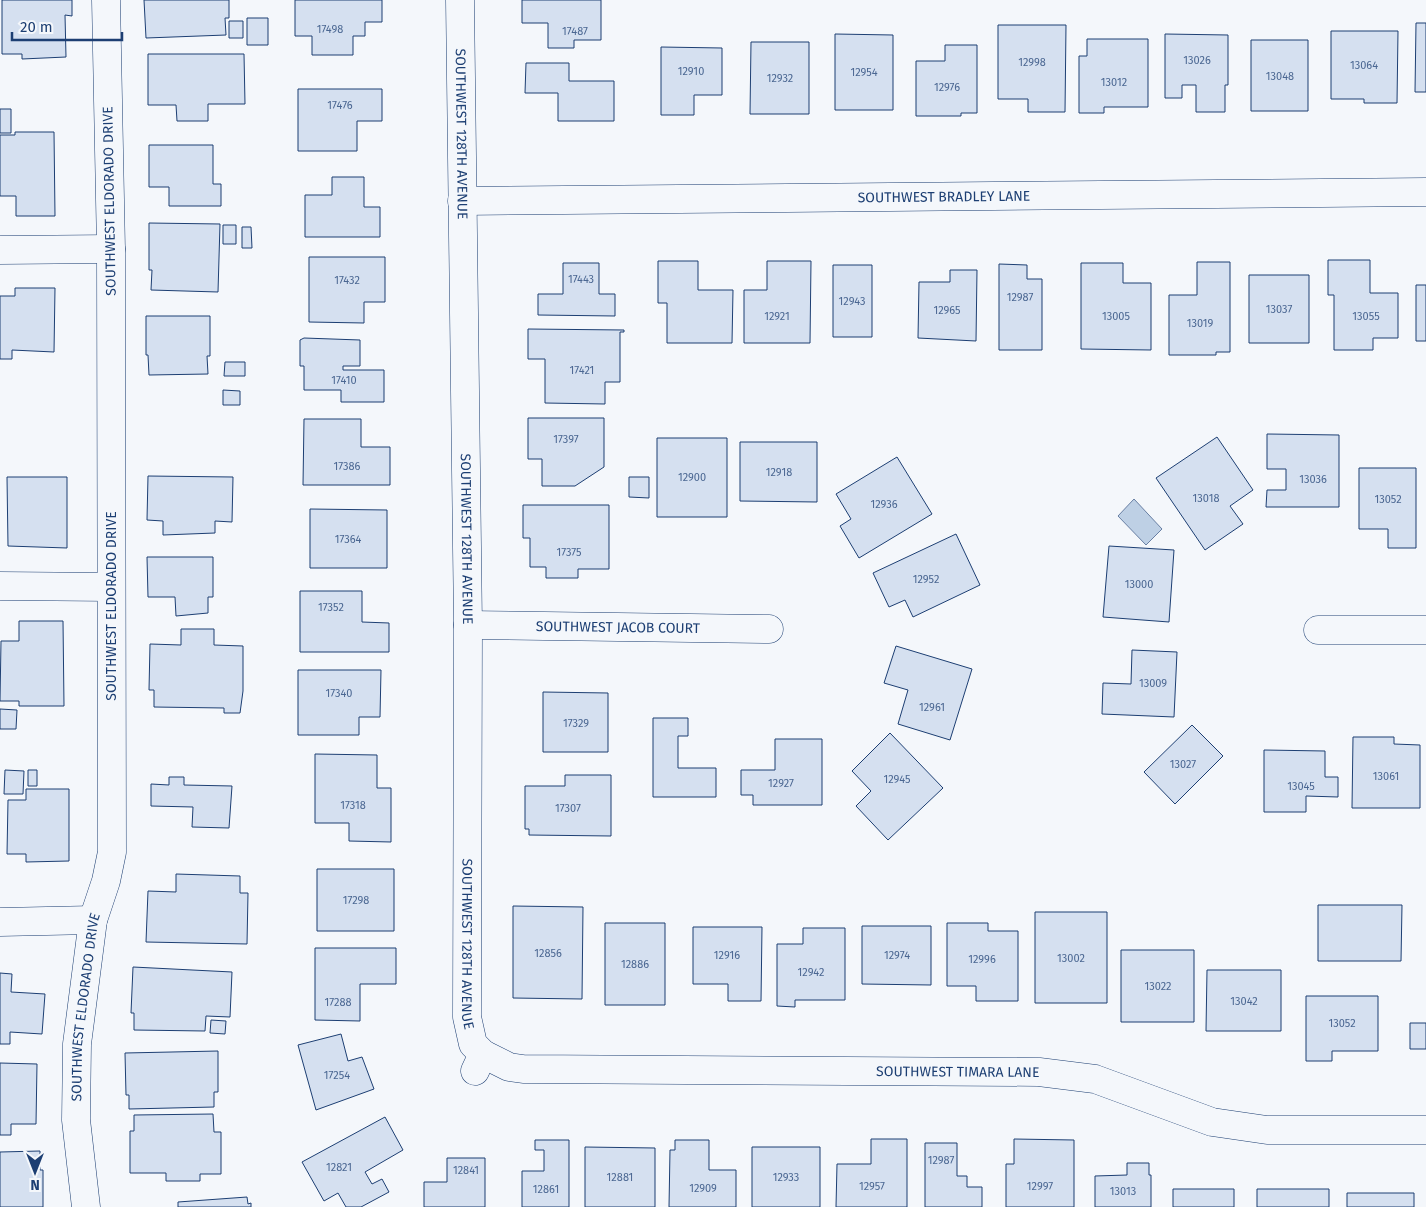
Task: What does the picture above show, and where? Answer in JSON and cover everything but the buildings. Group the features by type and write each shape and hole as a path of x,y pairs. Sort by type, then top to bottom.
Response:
{"street":[{"name":"SOUTHWEST ELDORADO DRIVE","path":"86,1207 76,1120 77,1044 93,920 106,881 112,852 111,249 106,0"},
{"name":"SOUTHWEST 128TH AVENUE","path":"460,0 468,625 466,1017 479,1062"},
{"name":"SOUTHWEST BRADLEY LANE","path":"462,201 1426,192"},
{"path":"0,250 111,249"},
{"path":"0,586 112,587"},
{"name":"SOUTHWEST JACOB COURT","path":"468,625 769,629"},
{"path":"1318,630 1426,630"},
{"path":"0,922 93,920"},
{"name":"SOUTHWEST TIMARA LANE","path":"479,1062 523,1069 1039,1072 1095,1079 1212,1122 1267,1130 1426,1130"}],"water":[{"path":"1134,499 1162,529 1146,545 1118,516"}]}
